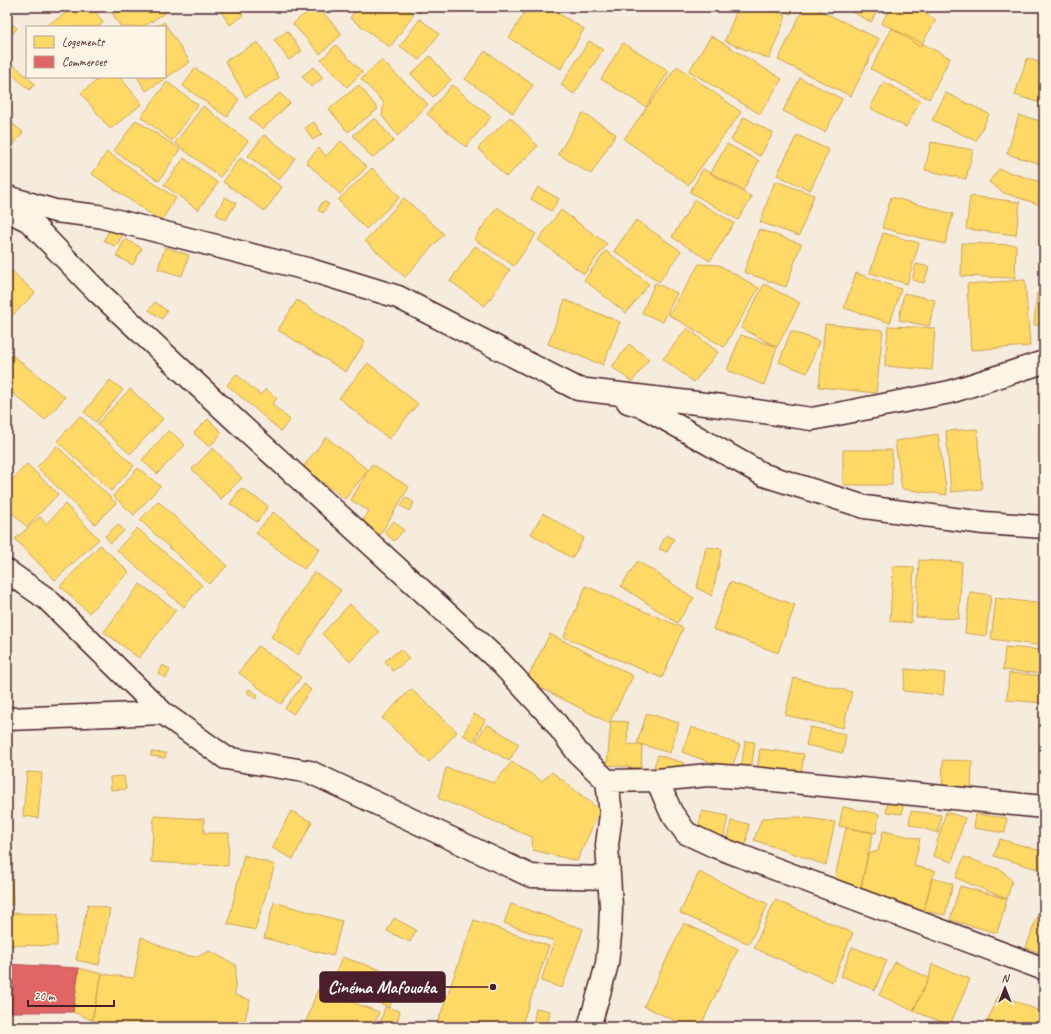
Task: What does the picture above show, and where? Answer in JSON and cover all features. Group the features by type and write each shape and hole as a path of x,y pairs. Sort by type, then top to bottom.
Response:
{"street":[{"path":"7,197 56,211 98,216 307,269 398,297 578,388 644,407 764,475 865,507 984,523 1044,527"},
{"path":"7,210 29,221 97,291 499,661 552,718 578,752 607,781 611,814 606,845 611,906 611,928 606,964 589,1027"},
{"path":"578,388 812,419 950,392 1044,362"},
{"path":"7,571 47,599 163,713 226,758 310,772 531,876 609,878"},
{"path":"7,719 163,713"},
{"path":"607,781 657,780 708,775 1044,807"},
{"path":"657,780 671,812 686,832 714,846 1044,969"}],"building: Logements":[{"path":"76,7 93,7 103,23 98,26 46,26"},
{"path":"117,7 124,7 126,9 129,7 172,8 145,26 120,26 111,11"},
{"path":"218,7 241,7 239,9 243,16 230,25"},
{"path":"312,7 318,7 342,34 320,54 293,24"},
{"path":"358,7 405,7 414,14 390,47 350,18"},
{"path":"412,7 424,7 420,13"},
{"path":"528,7 548,7 584,29 561,69 509,38"},
{"path":"738,7 765,7 786,16 769,59 725,41"},
{"path":"773,7 793,7 791,14"},
{"path":"804,7 813,7 879,39 851,96 778,60"},
{"path":"843,7 879,7 871,22"},
{"path":"891,7 914,7 936,20 920,47 892,28 881,24"},
{"path":"420,19 439,34 419,60 400,46"},
{"path":"7,21 17,28 7,41"},
{"path":"164,22 190,62 166,78 166,26 158,26"},
{"path":"892,28 950,58 929,99 871,69"},
{"path":"1044,29 1044,50 1040,47"},
{"path":"287,31 302,51 289,60 274,40"},
{"path":"711,36 782,79 760,114 689,71"},
{"path":"589,41 603,50 574,94 561,85"},
{"path":"258,42 279,78 246,97 225,61"},
{"path":"623,43 669,71 646,107 601,79"},
{"path":"336,45 362,72 347,87 321,60"},
{"path":"485,51 533,85 513,113 465,79"},
{"path":"430,56 451,80 433,97 411,74"},
{"path":"1027,58 1044,64 1044,104 1015,95"},
{"path":"381,60 428,104 398,136 382,116 384,103 361,79"},
{"path":"15,66 26,76 26,78 28,78 35,84 29,90 10,72"},
{"path":"677,66 741,112 688,185 624,139"},
{"path":"314,67 323,78 311,87 302,76"},
{"path":"195,68 239,99 227,117 183,86"},
{"path":"100,78 121,78 142,104 110,129 81,93"},
{"path":"138,78 166,78 146,91"},
{"path":"800,78 842,99 825,132 783,111"},
{"path":"167,82 198,105 172,141 141,117"},
{"path":"884,82 920,101 906,127 870,108"},
{"path":"359,85 378,109 348,132 329,109"},
{"path":"452,85 491,117 466,147 427,114"},
{"path":"280,93 290,103 263,129 249,118"},
{"path":"946,93 989,114 976,141 932,120"},
{"path":"203,106 248,141 220,177 175,143"},
{"path":"583,113 616,134 591,174 558,154"},
{"path":"1019,115 1044,122 1044,156 1041,164 1007,154"},
{"path":"510,117 538,146 506,177 478,148"},
{"path":"744,117 773,133 760,156 731,140"},
{"path":"375,118 394,141 372,158 353,135"},
{"path":"7,120 23,132 12,147 7,143"},
{"path":"136,120 180,149 159,181 114,151"},
{"path":"314,122 322,134 313,140 305,128"},
{"path":"264,135 295,158 279,180 248,156"},
{"path":"797,135 829,150 810,190 777,175"},
{"path":"341,141 367,167 340,194 306,162 319,148 326,156"},
{"path":"931,142 973,150 966,179 925,170"},
{"path":"727,144 759,161 743,190 711,173"},
{"path":"107,152 176,198 161,221 92,174"},
{"path":"184,158 218,183 198,210 164,185"},
{"path":"240,158 282,187 265,211 223,182"},
{"path":"372,168 400,197 366,229 338,200"},
{"path":"703,169 752,197 738,220 690,192"},
{"path":"999,169 1044,183 1044,196 1041,205 1004,193 989,182"},
{"path":"775,181 814,195 799,236 760,222"},
{"path":"538,187 559,199 551,211 531,199"},
{"path":"970,196 1020,202 1016,235 966,229"},
{"path":"225,197 236,203 226,220 216,214"},
{"path":"891,197 953,214 945,244 882,228"},
{"path":"404,198 444,234 405,277 365,241"},
{"path":"695,200 734,223 710,261 672,237"},
{"path":"323,201 329,204 323,213 318,210"},
{"path":"497,207 536,234 514,266 474,239"},
{"path":"561,210 607,244 584,274 538,240"},
{"path":"636,220 681,251 659,282 614,251"},
{"path":"110,229 122,235 116,247 104,240"},
{"path":"759,229 801,244 786,287 744,272"},
{"path":"883,233 919,243 907,284 870,273"},
{"path":"125,239 142,248 133,265 116,256"},
{"path":"962,243 1016,245 1015,278 961,276"},
{"path":"475,246 510,270 485,306 450,281"},
{"path":"165,247 189,255 182,276 158,269"},
{"path":"606,251 649,284 626,313 584,280"},
{"path":"699,264 719,265 759,288 724,347 669,315"},
{"path":"916,264 929,267 924,283 912,280"},
{"path":"7,266 35,293 7,321"},
{"path":"856,273 901,289 890,323 844,308"},
{"path":"1025,280 1030,346 971,350 967,284"},
{"path":"655,283 677,293 663,322 642,313"},
{"path":"764,284 800,303 777,347 741,328"},
{"path":"904,293 935,300 929,326 899,320"},
{"path":"1037,293 1044,294 1044,325 1034,325"},
{"path":"297,300 365,342 346,372 278,330"},
{"path":"565,300 620,322 603,365 548,344"},
{"path":"155,302 167,311 162,319 149,310"},
{"path":"825,324 883,330 876,393 819,387"},
{"path":"888,326 935,328 932,370 885,366"},
{"path":"687,328 718,352 694,382 663,359"},
{"path":"791,331 819,341 807,373 779,362"},
{"path":"741,335 777,347 764,385 727,370"},
{"path":"629,344 649,359 632,382 612,367"},
{"path":"7,351 65,397 45,420 7,388"},
{"path":"368,363 418,404 389,439 339,398"},
{"path":"236,374 260,395 266,389 277,399 272,404 290,420 281,431 227,385"},
{"path":"110,380 123,390 96,422 84,412"},
{"path":"130,389 163,419 130,454 97,424"},
{"path":"80,416 134,466 111,491 57,441"},
{"path":"208,419 222,433 209,447 194,433"},
{"path":"977,429 982,489 951,492 946,431"},
{"path":"169,430 185,445 157,474 142,460"},
{"path":"938,434 947,495 902,489 895,441"},
{"path":"326,437 368,470 345,499 303,467"},
{"path":"57,446 116,503 95,524 37,467"},
{"path":"213,448 242,478 221,499 192,469"},
{"path":"843,450 892,450 892,485 843,485"},
{"path":"27,464 58,494 27,527 7,508 7,485"},
{"path":"372,464 409,487 380,535 361,524 369,511 351,500"},
{"path":"138,468 160,486 134,515 113,496"},
{"path":"241,488 268,506 257,522 230,504"},
{"path":"406,497 414,503 409,511 401,506"},
{"path":"158,501 227,566 209,584 140,520"},
{"path":"65,504 99,539 55,580 15,539 40,517 46,524"},
{"path":"273,512 320,549 304,569 256,533"},
{"path":"543,513 584,538 572,558 531,534"},
{"path":"394,521 404,530 394,541 384,532"},
{"path":"118,524 124,531 111,543 105,536"},
{"path":"137,528 202,585 184,607 117,550"},
{"path":"666,535 674,539 667,552 659,549"},
{"path":"100,545 129,572 89,613 60,586"},
{"path":"706,547 722,549 712,596 697,588"},
{"path":"919,560 962,562 959,619 916,617"},
{"path":"638,561 694,598 677,623 621,586"},
{"path":"893,566 914,567 911,623 890,621"},
{"path":"314,572 341,590 298,655 271,637"},
{"path":"730,582 795,605 778,653 713,629"},
{"path":"140,584 176,610 139,658 104,632"},
{"path":"586,586 683,628 662,678 564,637"},
{"path":"970,592 991,595 986,636 965,633"},
{"path":"996,598 1044,604 1044,646 991,639"},
{"path":"350,604 379,632 350,662 322,634"},
{"path":"550,634 633,676 609,723 526,680"},
{"path":"258,646 301,677 281,704 239,673"},
{"path":"1005,647 1044,650 1044,674 1003,670"},
{"path":"401,649 409,659 393,671 385,661"},
{"path":"163,665 170,670 166,678 158,673"},
{"path":"906,669 945,673 943,695 903,691"},
{"path":"1009,673 1044,676 1044,703 1007,700"},
{"path":"794,678 852,692 843,728 785,715"},
{"path":"304,684 311,690 293,714 285,708"},
{"path":"249,689 258,695 256,699 247,692"},
{"path":"411,689 457,732 429,762 382,718"},
{"path":"647,713 679,723 670,753 637,743"},
{"path":"474,714 485,720 474,741 463,735"},
{"path":"611,721 628,722 627,744 642,745 641,768 607,765"},
{"path":"487,724 519,744 509,761 476,741"},
{"path":"691,727 740,745 731,770 682,752"},
{"path":"810,727 846,734 843,753 806,745"},
{"path":"745,741 755,742 751,771 741,770"},
{"path":"760,749 804,754 801,774 757,770"},
{"path":"151,752 166,753 165,758 151,756"},
{"path":"658,755 684,763 675,794 648,785"},
{"path":"943,760 972,761 971,793 942,792"},
{"path":"512,762 542,781 552,772 600,810 577,861 533,850 532,837 438,798 446,768 494,783"},
{"path":"27,772 42,773 38,818 23,816"},
{"path":"124,776 126,789 111,790 110,777"},
{"path":"888,802 903,805 902,814 886,812"},
{"path":"843,807 879,814 876,833 839,826"},
{"path":"291,811 312,822 293,859 272,848"},
{"path":"702,811 728,816 723,841 697,835"},
{"path":"911,811 941,815 938,833 909,824"},
{"path":"946,812 965,818 952,862 933,856"},
{"path":"976,814 1007,818 1005,833 974,828"},
{"path":"154,816 204,819 204,833 229,833 228,866 151,862"},
{"path":"800,817 835,822 826,865 754,840 762,818"},
{"path":"731,821 749,824 745,849 727,846"},
{"path":"846,828 873,833 859,896 834,882"},
{"path":"883,831 920,839 914,866 936,871 932,878 924,911 859,896 868,854 878,851"},
{"path":"1000,839 1044,852 1044,860 1041,870 994,856"},
{"path":"244,855 275,865 255,930 228,924"},
{"path":"964,857 1002,870 1012,881 1007,899 956,878"},
{"path":"7,868 10,868 13,904 7,905"},
{"path":"699,872 768,904 749,944 680,913"},
{"path":"932,878 953,884 945,915 924,911"},
{"path":"960,886 1007,899 997,933 950,920"},
{"path":"1044,899 1044,954 1026,948"},
{"path":"775,900 853,933 832,982 754,948"},
{"path":"274,902 342,921 333,956 264,938"},
{"path":"88,904 110,909 99,965 76,960"},
{"path":"511,904 583,929 562,988 541,981 554,941 504,923"},
{"path":"7,913 58,914 57,946 7,945"},
{"path":"394,918 416,930 410,942 387,931"},
{"path":"474,920 549,946 521,1027 436,1027"},
{"path":"684,923 738,949 700,1027 688,1027 644,1006"},
{"path":"141,937 178,954 196,957 210,951 236,965 235,995 250,1000 243,1027 109,1027 92,1020 102,974 134,978"},
{"path":"852,947 887,960 875,990 841,976"},
{"path":"342,957 400,976 390,1007 331,987"},
{"path":"895,962 929,978 913,1011 879,995"},
{"path":"932,964 970,979 950,1025 913,1011 929,978"},
{"path":"79,968 102,974 92,1020 73,1012"},
{"path":"318,989 379,1012 373,1027 304,1027"},
{"path":"999,994 1044,1013 1044,1027 985,1027"},
{"path":"385,1007 400,1011 396,1027 379,1027"},
{"path":"536,1008 550,1011 547,1027 533,1026"}],"building: Commerces":[{"path":"7,964 79,968 73,1012 7,1012"}],"place":[{"name":"Cinéma Mafouoka","path":"493,987"}]}
